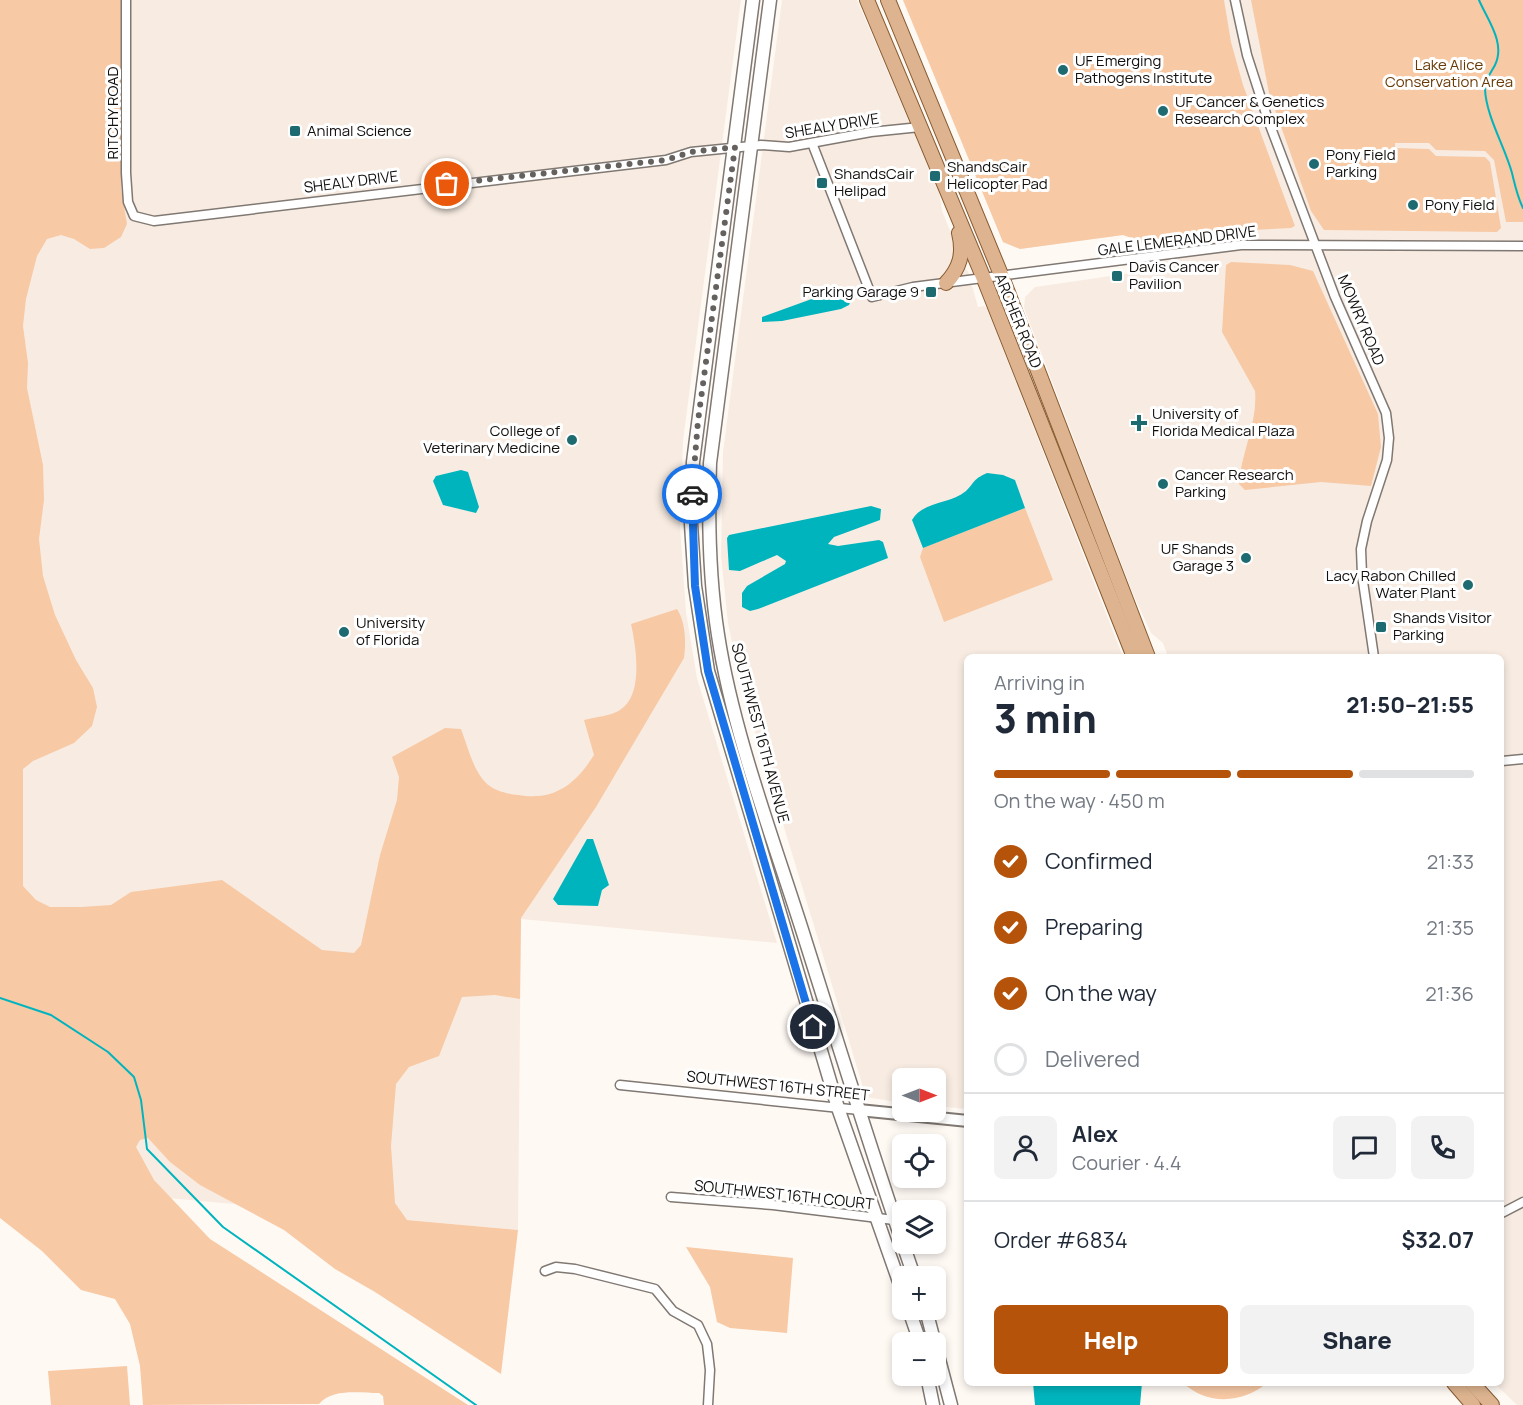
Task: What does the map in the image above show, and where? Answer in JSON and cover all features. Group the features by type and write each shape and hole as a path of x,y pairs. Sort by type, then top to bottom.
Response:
{"main road":[{"name":"SOUTHWEST 16TH AVENUE","path":"753,0 693,462 691,524 695,586 703,646 721,720 838,1108 894,1266"},
{"name":"SOUTHWEST 16TH AVENUE","path":"770,0 710,463 708,524 711,586 720,647 738,723 892,1214"},
{"name":"ARCHER ROAD","path":"867,0 984,279 1133,654"},
{"name":"ARCHER ROAD","path":"888,0 1002,277 1147,654"},
{"path":"946,283 956,272 962,254 954,207"},
{"path":"929,1320 951,1405"},
{"path":"929,1386 933,1405"},
{"path":"1457,1386 1473,1405"},
{"path":"1475,1386 1492,1405"}],"street":[{"name":"RITCHY ROAD","path":"126,0 126,173 128,202 134,216 141,220"},
{"name":"MOWRY ROAD","path":"1235,0 1254,79 1335,297 1384,404 1388,424 1387,460 1366,521 1361,549 1362,575 1374,654"},
{"name":"SHEALY DRIVE","path":"141,220 666,160 691,152 735,147 782,148 920,127"},
{"name":"GALE LEMERAND DRIVE","path":"812,143 872,297 913,287 1240,245 1523,246"},
{"path":"1504,761 1523,759"},
{"name":"SOUTHWEST 16TH STREET","path":"620,1085 964,1121"},
{"name":"SOUTHWEST 16TH COURT","path":"671,1197 773,1205 892,1220"},
{"path":"1504,1212 1523,1202"},
{"path":"545,1271 556,1267 574,1269 655,1289 673,1311 698,1325 707,1344 710,1370 708,1405"}],"shaded area":[{"name":"University of Florida","path":"0,0 741,0 683,441 680,527 686,612 697,678 777,943 521,919 518,1230 123,1194 0,1202"},
{"path":"782,0 857,0 939,191 942,211 952,235 954,260 968,271 978,307 987,308 1122,654 964,654 964,1109 946,1107 946,1068 892,1068 892,1101 866,1097 742,689 728,623 721,556 723,452"},
{"path":"903,0 1523,0 1523,1405 1517,1405 1497,1386 1504,1386 1504,654 1167,654 1163,643 1151,633 1133,594 1024,308 1025,297 1035,287 1138,272 1135,239 1123,235 1020,249 1003,242"}],"green space":[{"path":"0,0 121,0 121,189 127,224 121,237 104,248 90,249 74,239 61,235 47,239 37,256 26,299 23,326 28,363 27,388 43,465 44,500 39,539 43,576 55,615 76,660 93,688 97,707 92,726 74,743 33,761 23,769 23,886 36,900 50,907 111,905 131,892 222,880 322,950 354,953 361,945 380,855 397,800 399,777 392,757 445,728 461,729 474,766 487,784 514,795 542,796 553,793 579,775 594,755 584,720 620,710 628,703 633,693 636,657 631,624 677,609 682,620 685,640 684,658 596,807 521,918 520,999 495,995 462,997 439,1056 409,1067 396,1084 391,1146 395,1203 407,1220 518,1230 501,1374 375,1292 335,1269 284,1230 200,1185 170,1162 148,1138 140,1140 136,1147 154,1180 210,1239 468,1405 384,1405 383,1396 379,1393 355,1392 339,1393 319,1404 143,1405 140,1366 130,1324 115,1299 81,1290 42,1251 0,1218"},
{"path":"903,0 1224,0 1231,42 1243,85 1295,226 1234,231 1137,244 1135,239 1123,235 1020,249 1003,242"},
{"name":"Lake Alice Conservation Area","path":"1251,0 1523,0 1523,222 1506,222 1494,160 1485,151 1436,150 1429,143 1395,143 1395,148 1429,149 1436,156 1485,157 1490,162 1501,228 1497,232 1324,230 1311,211 1269,93"},
{"path":"1231,262 1290,265 1313,271 1378,414 1381,447 1371,486 1321,482 1245,490 1239,484 1252,426 1255,391 1222,332 1226,265"},
{"path":"1025,508 1053,580 944,622 920,557 923,548"},
{"path":"686,1247 793,1258 787,1333 730,1328 717,1322 710,1287"},
{"path":"127,1366 130,1405 51,1405 48,1371"},
{"path":"1187,1386 1263,1386 1247,1395 1225,1399 1203,1395"}],"water":[{"path":"842,288 848,292 851,300 849,305 841,309 782,321 762,322 762,317"},
{"path":"461,470 468,472 479,507 476,513 443,505 433,481 436,476"},
{"path":"987,473 1003,475 1015,480 1025,508 923,548 912,520 917,514 923,509 960,495 976,479"},
{"path":"871,506 881,509 880,520 834,537 828,544 838,546 879,540 883,542 888,558 758,609 750,611 742,607 742,593 747,586 785,564 786,561 777,555 740,571 729,570 727,538 729,535"},
{"path":"587,839 593,839 609,885 602,890 598,906 558,905 553,899"},
{"path":"1033,1386 1142,1386 1140,1405 1035,1405"}],"waterway":[{"path":"1479,0 1494,31 1498,48 1498,57 1486,82 1486,99 1523,208"},
{"path":"0,998 51,1015 108,1052 134,1077 141,1100 147,1149 223,1227 476,1405"}],"way so far":[{"path":"447,184 666,160 691,152 735,147 698,421 692,494"}],"place":[{"name":"UF Emerging Pathogens Institute","path":"1063,70"},
{"name":"UF Cancer & Genetics Research Complex","path":"1163,111"},
{"name":"Animal Science","path":"295,131"},
{"name":"Pony Field Parking","path":"1314,164"},
{"name":"ShandsCair Helicopter Pad","path":"935,176"},
{"name":"ShandsCair Helipad","path":"822,183"},
{"name":"Pony Field","path":"1413,205"},
{"name":"Davis Cancer Pavilion","path":"1117,276"},
{"name":"Parking Garage 9","path":"931,292"},
{"name":"University of Florida Medical Plaza","path":"1139,423"},
{"name":"College of Veterinary Medicine","path":"572,440"},
{"name":"Cancer Research Parking","path":"1163,484"},
{"name":"UF Shands Garage 3","path":"1246,558"},
{"name":"Lacy Rabon Chilled Water Plant","path":"1468,585"},
{"name":"Shands Visitor Parking","path":"1381,627"},
{"name":"University of Florida","path":"344,632"}],"route":[{"path":"692,494 691,524 695,586 708,671 722,725 813,1027"}]}
